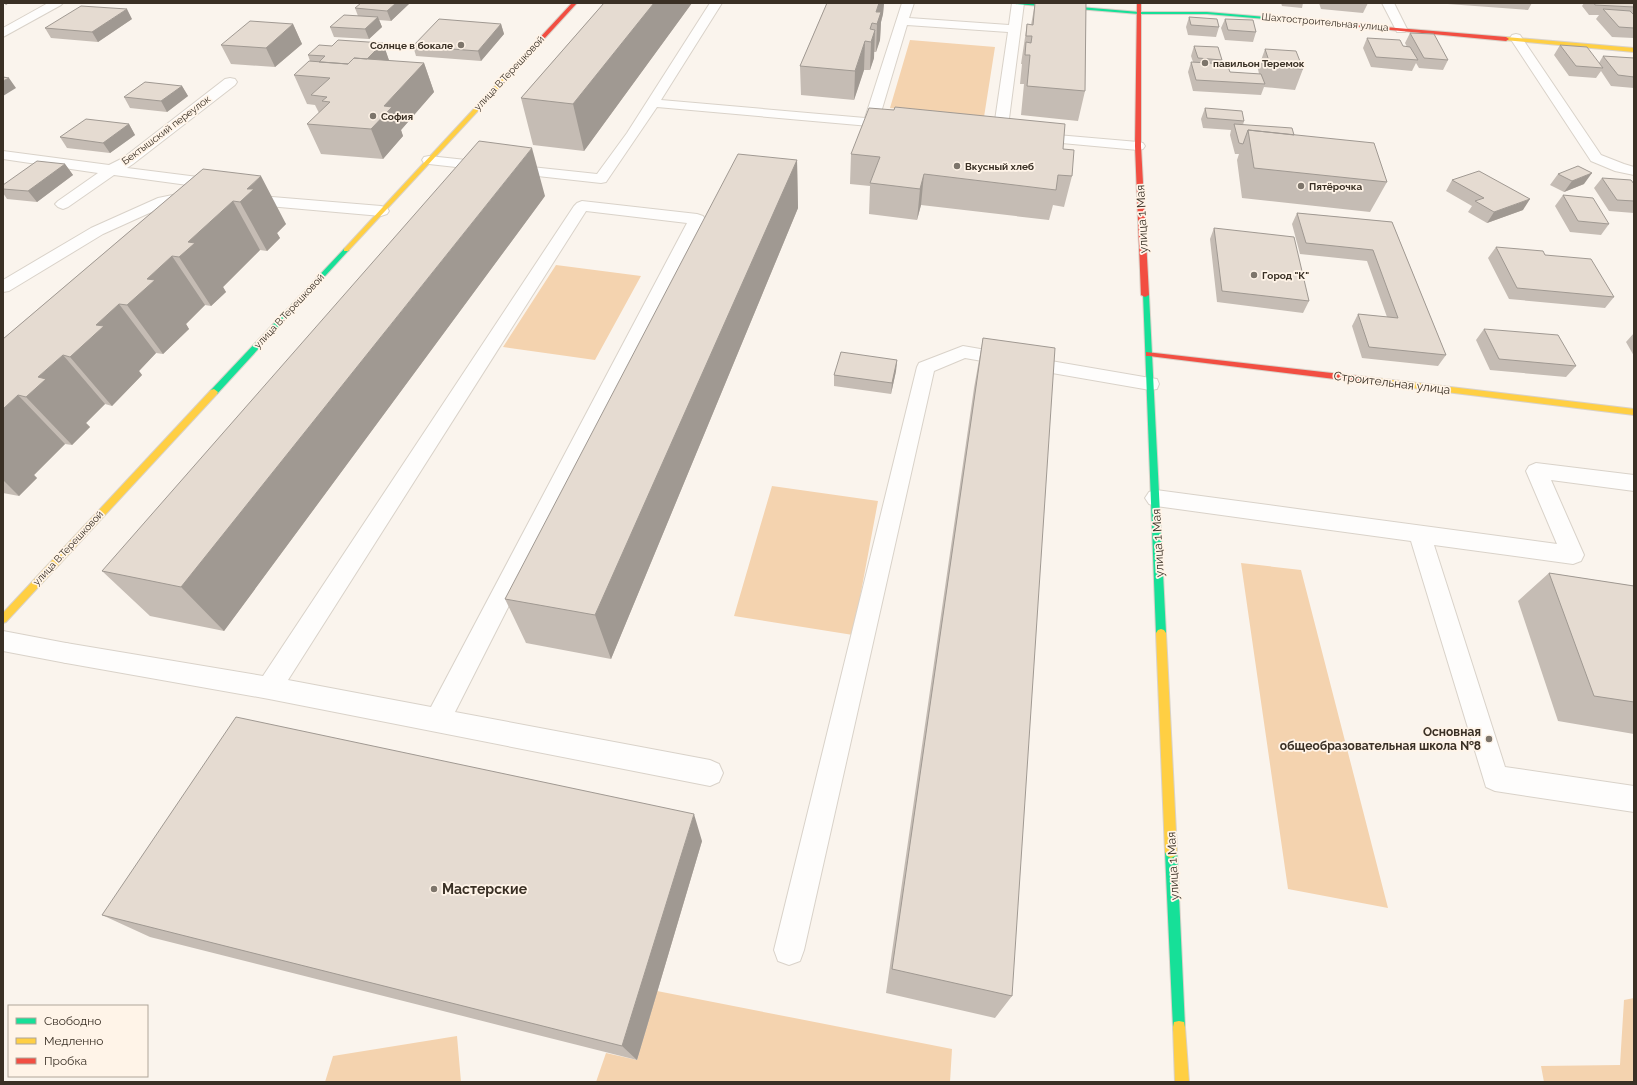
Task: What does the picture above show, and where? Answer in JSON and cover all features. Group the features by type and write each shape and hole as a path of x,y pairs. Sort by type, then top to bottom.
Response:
{"street":[{"path":"3,33 56,3"},
{"name":"улица В.Терешковой","path":"3,619 575,3"},
{"path":"269,688 582,206 652,103 716,3"},
{"path":"871,122 908,3"},
{"name":"Шахтостроительная улица","path":"1015,3 1139,13 1207,13 1516,38 1634,50"},
{"path":"1000,134 1018,3"},
{"name":"улица 1 Мая","path":"1139,3 1138,146 1156,498 1182,1082"},
{"path":"1388,3 1401,29"},
{"path":"902,21 1014,29"},
{"path":"1516,38 1596,158 1620,168 1634,171"},
{"name":"Бектышский переулок","path":"63,204 113,169 128,161 230,82"},
{"path":"652,103 909,126"},
{"path":"985,132 1138,146"},
{"path":"3,155 113,169 198,182 225,199"},
{"path":"429,160 601,179"},
{"path":"3,287 97,231 163,201 245,199 381,211"},
{"path":"438,720 697,219 582,206"},
{"path":"789,950 926,367 963,352 1150,384"},
{"name":"Строительная улица","path":"1149,354 1634,412"},
{"path":"1156,498 1573,555 1536,471 1634,483"},
{"path":"1420,534 1495,778 1634,799"},
{"path":"3,641 269,688 710,773"}],"shaded area":[{"path":"910,40 995,47 984,117 890,108"},
{"path":"556,265 641,276 595,360 503,347"},
{"path":"772,486 878,501 853,635 734,616"},
{"path":"1241,563 1301,570 1388,908 1288,889"},
{"path":"657,991 952,1049 950,1082 596,1082 606,1053 637,1060"},
{"path":"1634,998 1634,1082 1544,1082 1541,1066 1620,1065 1624,1000"},
{"path":"457,1036 461,1082 325,1082 333,1056"}],"building":[{"path":"361,3 396,3 387,11 355,8"},
{"path":"604,3 654,3 573,104 521,98"},
{"path":"827,3 879,3 876,12 881,12 877,24 872,23 870,29 875,30 871,42 865,41 855,71 800,66"},
{"path":"1035,3 1086,3 1085,91 1027,86 1030,55 1025,55 1026,42 1031,43 1032,36 1026,36 1027,24 1033,25"},
{"path":"1594,3 1634,3 1634,7 1595,5"},
{"path":"81,6 127,9 92,32 45,28"},
{"path":"1603,9 1630,11 1634,15 1634,28 1619,27"},
{"path":"344,15 378,17 365,29 330,27"},
{"path":"1189,17 1217,19 1219,27 1191,25"},
{"path":"439,19 501,24 478,51 413,46"},
{"path":"1225,19 1253,20 1256,32 1228,30"},
{"path":"250,21 293,24 266,48 221,45"},
{"path":"1410,33 1434,34 1448,60 1424,58"},
{"path":"1367,38 1400,40 1403,46 1410,47 1418,60 1376,57"},
{"path":"338,40 383,43 367,59 354,58 348,64 319,62 325,56 308,55 319,45 332,46"},
{"path":"1560,45 1587,47 1603,68 1576,66"},
{"path":"1194,46 1218,47 1222,60 1198,58"},
{"path":"1265,49 1296,51 1303,69 1271,67"},
{"path":"1603,56 1634,58 1634,77 1618,75"},
{"path":"354,58 424,63 384,106 392,107 371,129 307,124 330,102 322,101 327,97 311,95 330,78 294,75 309,61 348,64"},
{"path":"1191,62 1227,64 1230,72 1261,74 1265,84 1196,80"},
{"path":"3,77 9,78 3,81"},
{"path":"145,82 182,86 161,101 124,97"},
{"path":"895,107 1065,124 1063,149 1074,150 1072,176 1058,175 1056,190 924,174 920,189 870,183 880,157 851,154 869,108 894,110"},
{"path":"1205,108 1242,111 1244,121 1207,118"},
{"path":"86,119 129,124 103,143 60,137"},
{"path":"1234,124 1292,128 1294,135 1248,130 1243,144 1239,143"},
{"path":"1248,130 1374,143 1387,182 1254,168"},
{"path":"479,141 532,148 181,587 102,571"},
{"path":"738,154 797,160 595,615 505,599"},
{"path":"37,161 65,164 28,191 3,189 3,185"},
{"path":"1578,166 1592,173 1572,181 1558,174"},
{"path":"203,169 261,176 247,189 254,189 240,202 233,201 188,242 195,243 179,257 172,256 147,279 155,280 127,305 119,304 96,325 104,326 70,357 63,355 38,377 46,379 26,397 18,395 3,409 3,339"},
{"path":"1479,171 1530,199 1494,212 1475,201 1484,198 1452,180"},
{"path":"1602,178 1631,180 1634,184 1634,201 1617,200"},
{"path":"1563,195 1593,198 1609,224 1578,221"},
{"path":"1297,213 1392,222 1446,355 1369,347 1358,314 1398,318 1373,250 1306,243"},
{"name":"Город \"К\"","path":"1214,228 1294,237 1309,301 1222,291"},
{"path":"1496,247 1543,251 1545,255 1591,259 1614,297 1517,288"},
{"path":"1484,329 1558,335 1576,366 1499,359"},
{"path":"983,338 1055,348 1012,996 892,969"},
{"path":"841,352 897,360 892,383 834,375"},
{"path":"1549,573 1634,586 1634,702 1594,696"},
{"name":"Мастерские","path":"236,717 694,814 622,1046 102,915"}],"traffic: fast":[{"path":"1015,3 1139,13 1207,13 1338,24"},
{"path":"214,392 346,250"},
{"path":"1145,295 1161,633"},
{"path":"1171,852 1179,1027"}],"traffic: slow":[{"path":"1506,39 1634,50"},
{"path":"346,250 510,73"},
{"path":"1367,380 1634,412"},
{"path":"3,619 214,392"},
{"path":"1161,633 1171,852"},
{"path":"1179,1027 1182,1082"}],"traffic: jam":[{"path":"510,73 575,3"},
{"path":"1139,3 1138,146 1145,295"},
{"path":"1338,24 1506,39"},
{"path":"1149,354 1367,380"}],"place":[{"name":"Солнце в бокале","path":"461,45"},
{"name":"павильон Теремок","path":"1205,63"},
{"name":"София","path":"373,116"},
{"name":"Вкусный хлеб","path":"957,166"},
{"name":"Пятёрочка","path":"1301,186"},
{"name":"Город \"К\"","path":"1254,275"},
{"name":"Основная общеобразовательная школа №8","path":"1489,739"},
{"name":"Мастерские","path":"434,889"}]}
